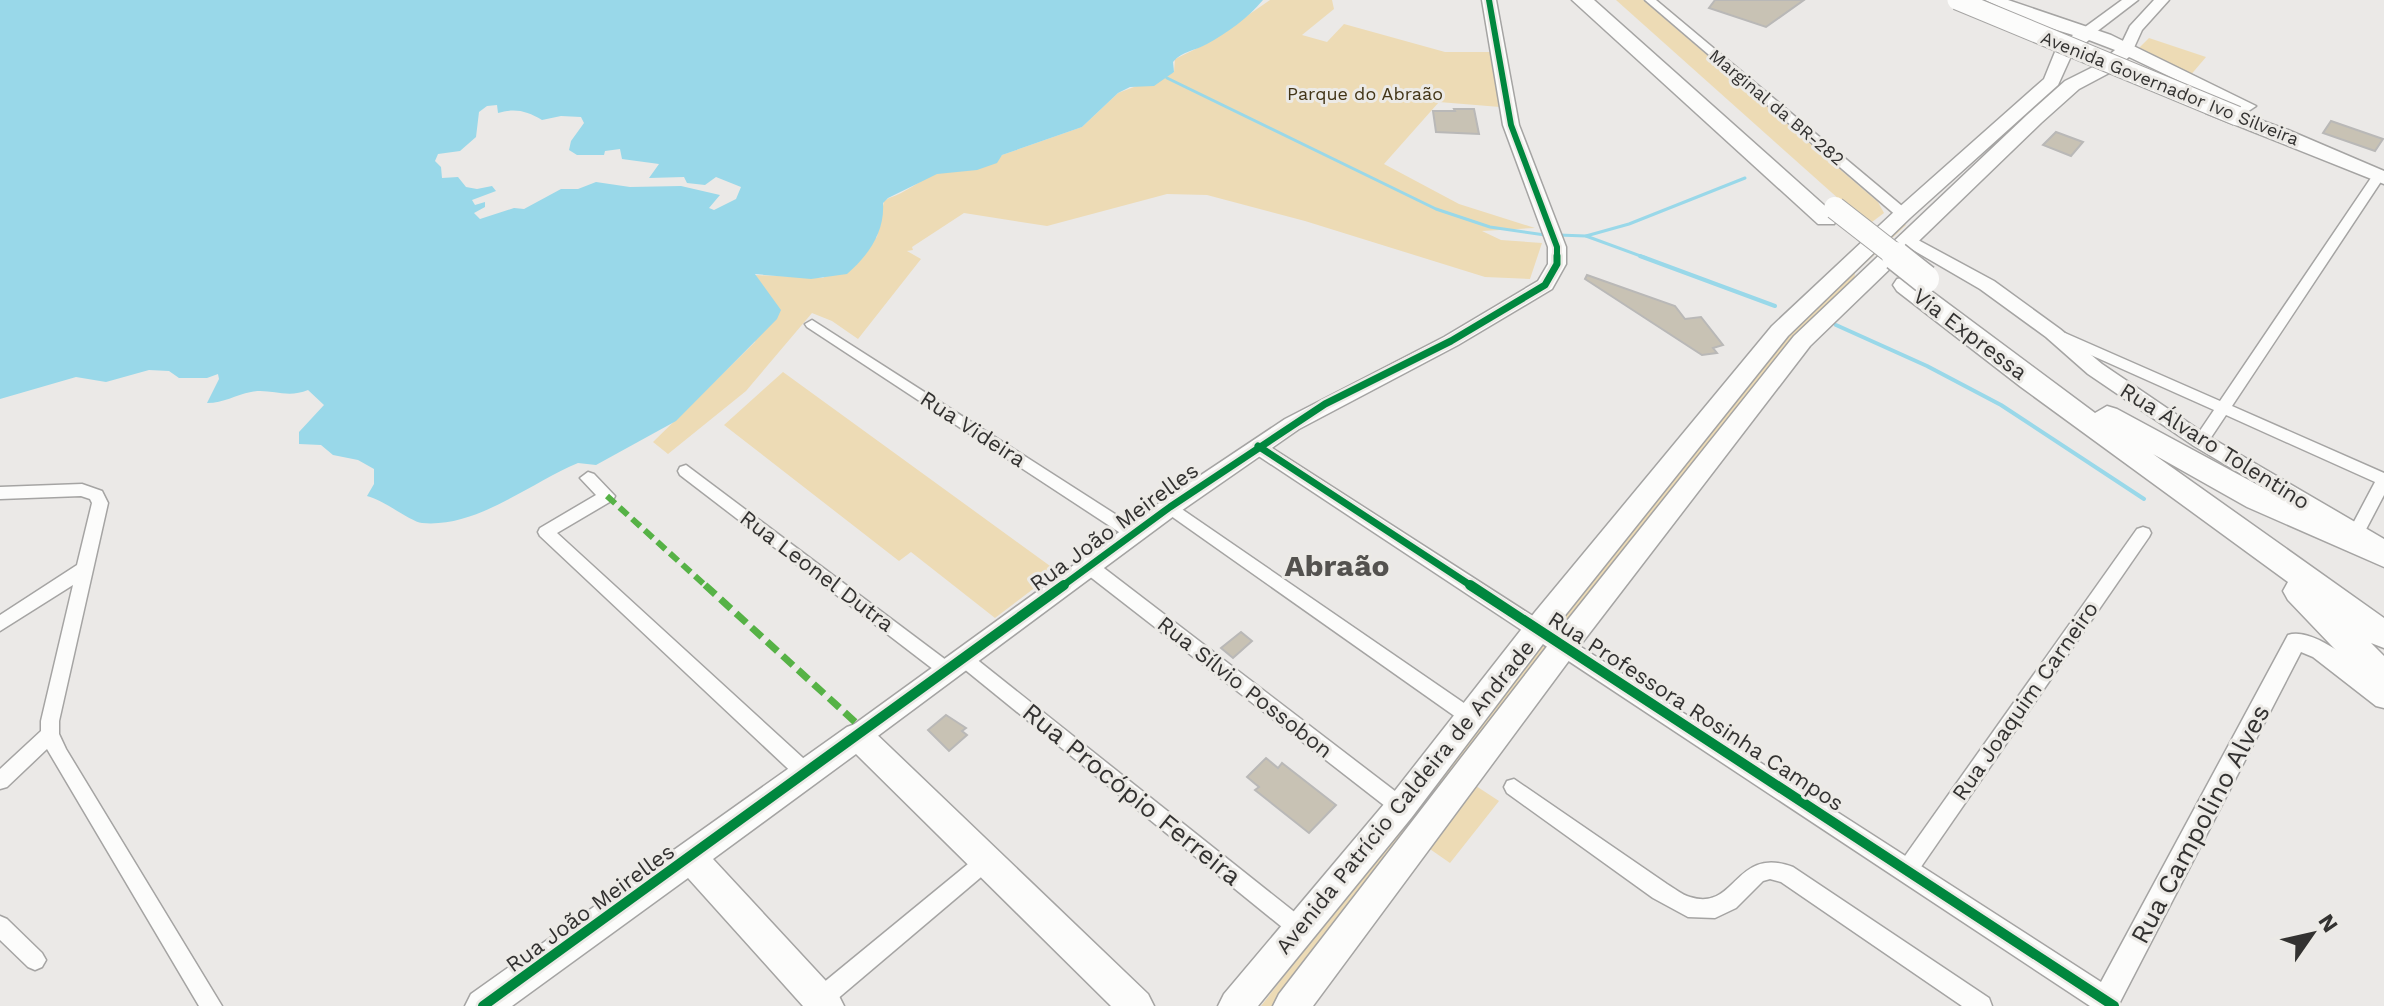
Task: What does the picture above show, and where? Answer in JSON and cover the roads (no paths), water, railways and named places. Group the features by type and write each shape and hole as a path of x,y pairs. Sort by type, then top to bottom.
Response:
{"highway":[{"name":"Via Expressa","path":"1582,0 1830,214 2247,538 2384,635"},
{"name":"Via Expressa","path":"1602,0 1830,214"},
{"name":"Via Expressa","path":"1916,282 2261,528 2384,611"},
{"path":"2106,415 2258,499 2384,552"},
{"path":"2247,538 2384,678"}],"main road":[{"path":"1949,0 2064,52 2296,140"},
{"name":"Avenida Governador Ivo Silveira","path":"1957,0 2240,113 2276,123 2382,175"},
{"name":"Avenida Governador Ivo Silveira","path":"1976,0 2382,175"},
{"path":"1993,0 2127,49 2238,101 2276,123"},
{"name":"Avenida Patrício Caldeira de Andrade","path":"1236,1006 1401,807 1470,717 1631,560 1802,341 2052,81 2064,52 2131,0"},
{"name":"Avenida Patrício Caldeira de Andrade","path":"1291,1006 1551,638 1629,516 1780,331 1910,227 2072,85 2105,68 2127,49 2135,29 2162,0"},
{"name":"Rua João Meirelles","path":"483,1006 1258,446 1325,404 1451,341 1545,285 1557,264 1557,243 1511,125 1490,1"},
{"name":"Rua Álvaro Tolentino","path":"1910,227 2053,333 2095,369 2201,441 2384,552"},
{"path":"1629,516 1619,538 1631,560"},
{"path":"858,736 1136,1006"},
{"path":"691,858 823,1003"}],"street":[{"name":"Marginal da BR-282","path":"1650,0 1910,227"},
{"path":"2201,441 2382,175"},
{"name":"Rua Videira","path":"812,324 1134,534"},
{"path":"2053,333 2384,480 2356,533"},
{"name":"Rua Professora Rosinha Campos","path":"1258,446 2108,1004"},
{"name":"Rua Leonel Dutra","path":"686,471 956,665"},
{"path":"588,478 607,496 546,532 807,774"},
{"path":"0,493 82,490 96,495 100,512 50,721 50,734 202,1003"},
{"path":"1170,507 1470,717"},
{"name":"Rua Joaquim Carneiro","path":"1907,870 2143,533"},
{"path":"0,624 87,567"},
{"name":"Rua Sílvio Possobon","path":"1090,567 1401,807"},
{"name":"Rua Campolino Alves","path":"2108,1004 2296,641 2321,651 2384,699"},
{"name":"Rua Procópio Ferreira","path":"956,665 1300,929"},
{"path":"0,781 50,734"},
{"path":"1514,787 1660,891 1688,907 1715,908 1729,901 1757,873 1770,870 1786,874 1981,1006"},
{"path":"823,1003 986,861"},
{"path":"0,926 35,960"}],"water":[{"path":"0,0 1263,0 1230,30 1177,58 1173,62 1174,72 1154,86 1130,87 1118,93 1082,127 1002,155 997,163 977,170 937,174 888,198 883,203 881,224 874,243 847,274 811,279 755,274 781,310 777,319 676,421 596,465 578,463 502,503 463,519 442,523 417,522 367,496 374,484 374,469 358,460 333,455 321,445 299,444 299,432 324,405 308,390 293,394 251,392 207,403 219,379 218,374 207,378 179,378 169,371 149,370 106,382 76,377 0,399","holes":["497,105 498,113 521,111 542,120 561,116 581,117 584,123 571,141 569,150 577,155 604,155 605,151 620,149 622,159 659,164 649,178 684,177 687,183 705,185 716,177 741,187 736,199 714,210 709,208 720,195 681,186 630,187 596,182 578,189 561,189 524,209 514,208 480,219 474,213 485,207 485,202 475,205 472,200 496,191 492,186 477,189 466,187 458,177 442,178 441,167 435,161 438,154 460,151 476,137 479,112 487,106"]}],"waterway":[{"path":"1167,78 1436,209 1490,227 1545,235"},
{"path":"1586,236 1629,224 1745,178"},
{"path":"1558,235 1586,236"},
{"path":"1586,236 1646,258"},
{"path":"1640,256 1775,306"},
{"path":"1836,325 1927,366 2001,405 2144,499"}],"district":[{"name":"Abraão","path":"1337,565"}],"park label":[{"name":"Parque do Abraão","path":"1365,93"}]}
